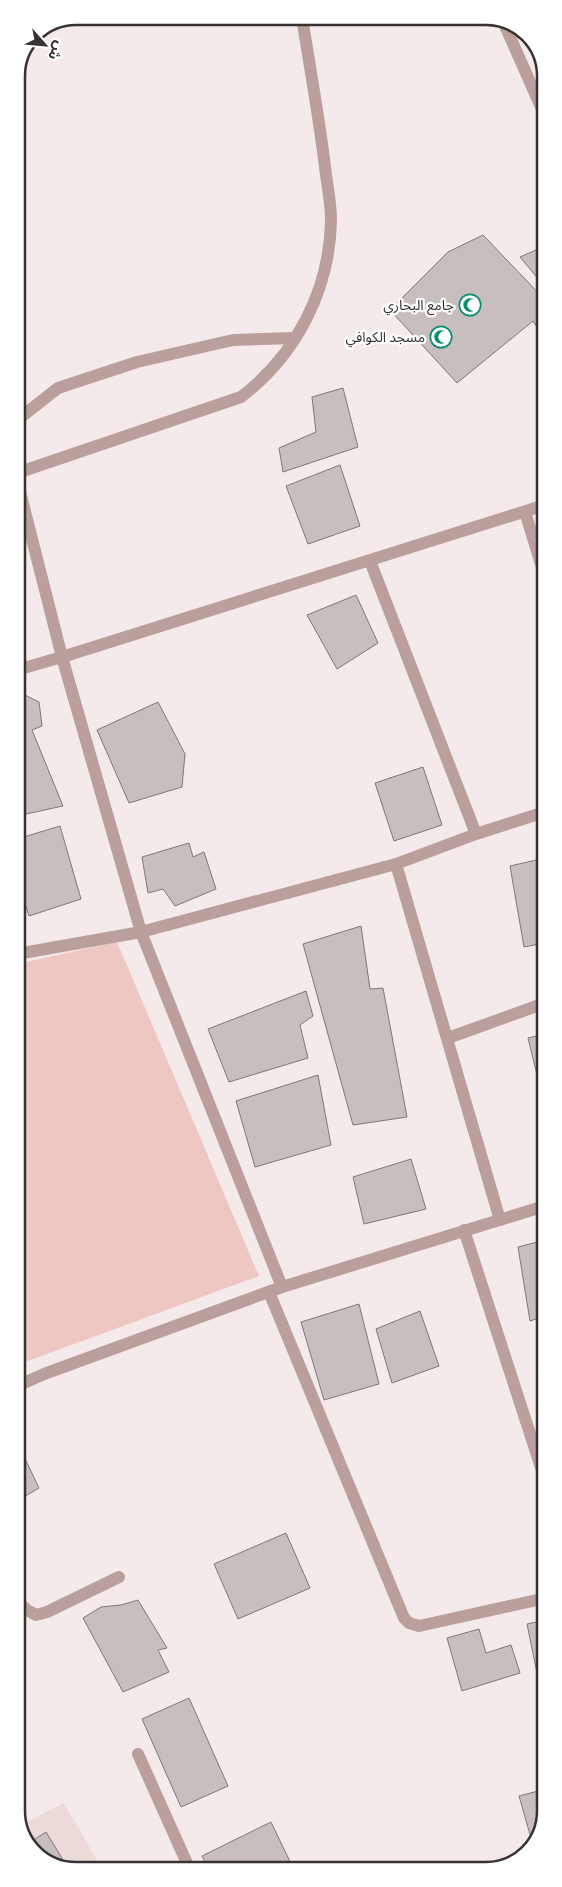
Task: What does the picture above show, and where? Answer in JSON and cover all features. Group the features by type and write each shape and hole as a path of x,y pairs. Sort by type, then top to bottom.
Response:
{"street":[{"path":"25,470 241,396 263,378 295,338 308,318 320,290 327,261 331,219 323,148 303,25"},
{"path":"507,30 537,98"},
{"path":"25,414 58,388 137,362 233,340 295,338"},
{"path":"25,668 537,508"},
{"path":"525,512 537,551"},
{"path":"25,515 62,657 141,932 282,1286"},
{"path":"370,561 476,834"},
{"path":"25,953 141,932 396,864 476,834 537,815"},
{"path":"396,864 500,1220"},
{"path":"448,1038 537,1006"},
{"path":"25,1382 282,1286 537,1208"},
{"path":"464,1230 537,1455"},
{"path":"269,1292 404,1618 409,1623 419,1626 537,1600"},
{"path":"25,1608 36,1615 47,1612 119,1577"},
{"path":"138,1754 186,1862"}],"shaded area":[{"path":"117,942 259,1276 25,1362 25,962"},
{"path":"64,1803 98,1862 73,1862 51,1855 38,1845 27,1823"}],"building":[{"name":"جامع البحاري","path":"483,235 537,292 537,327 533,321 457,383 390,310 448,252"},
{"path":"537,250 537,277 520,257"},
{"path":"343,388 358,447 283,472 279,448 316,432 312,397"},
{"path":"340,465 360,526 308,544 286,486"},
{"path":"356,595 378,643 337,669 307,615"},
{"path":"25,695 39,702 42,726 32,730 63,806 25,814"},
{"path":"158,702 185,754 182,787 129,803 97,730"},
{"path":"423,767 442,825 394,841 375,783"},
{"path":"60,826 81,899 29,916 25,904 25,837"},
{"path":"189,843 193,857 204,852 216,889 175,906 163,889 148,893 142,857"},
{"path":"537,860 537,945 524,947 510,866"},
{"path":"361,926 370,989 383,988 407,1117 353,1125 303,944"},
{"path":"306,991 313,1016 300,1025 308,1058 229,1082 208,1029"},
{"path":"537,1036 537,1075 528,1038"},
{"path":"318,1075 331,1145 255,1167 236,1101"},
{"path":"411,1159 426,1209 364,1224 353,1177"},
{"path":"537,1242 537,1319 530,1321 518,1247"},
{"path":"359,1304 379,1384 324,1400 301,1322"},
{"path":"420,1311 439,1366 392,1383 376,1329"},
{"path":"25,1459 39,1488 25,1496"},
{"path":"286,1533 310,1588 238,1619 214,1564"},
{"path":"138,1600 167,1648 158,1650 169,1672 123,1692 83,1618 101,1607 121,1605"},
{"path":"537,1622 537,1673 527,1624"},
{"path":"479,1629 486,1653 511,1645 520,1673 462,1691 447,1638"},
{"path":"189,1698 228,1786 181,1807 142,1719"},
{"path":"537,1791 537,1817 530,1835 519,1796"},
{"path":"271,1822 290,1862 205,1862 202,1856"},
{"path":"46,1832 63,1860 42,1849 34,1840"}],"place":[{"name":"جامع البحاري","path":"470,305"},
{"name":"مسجد الكوافي","path":"441,337"}]}
